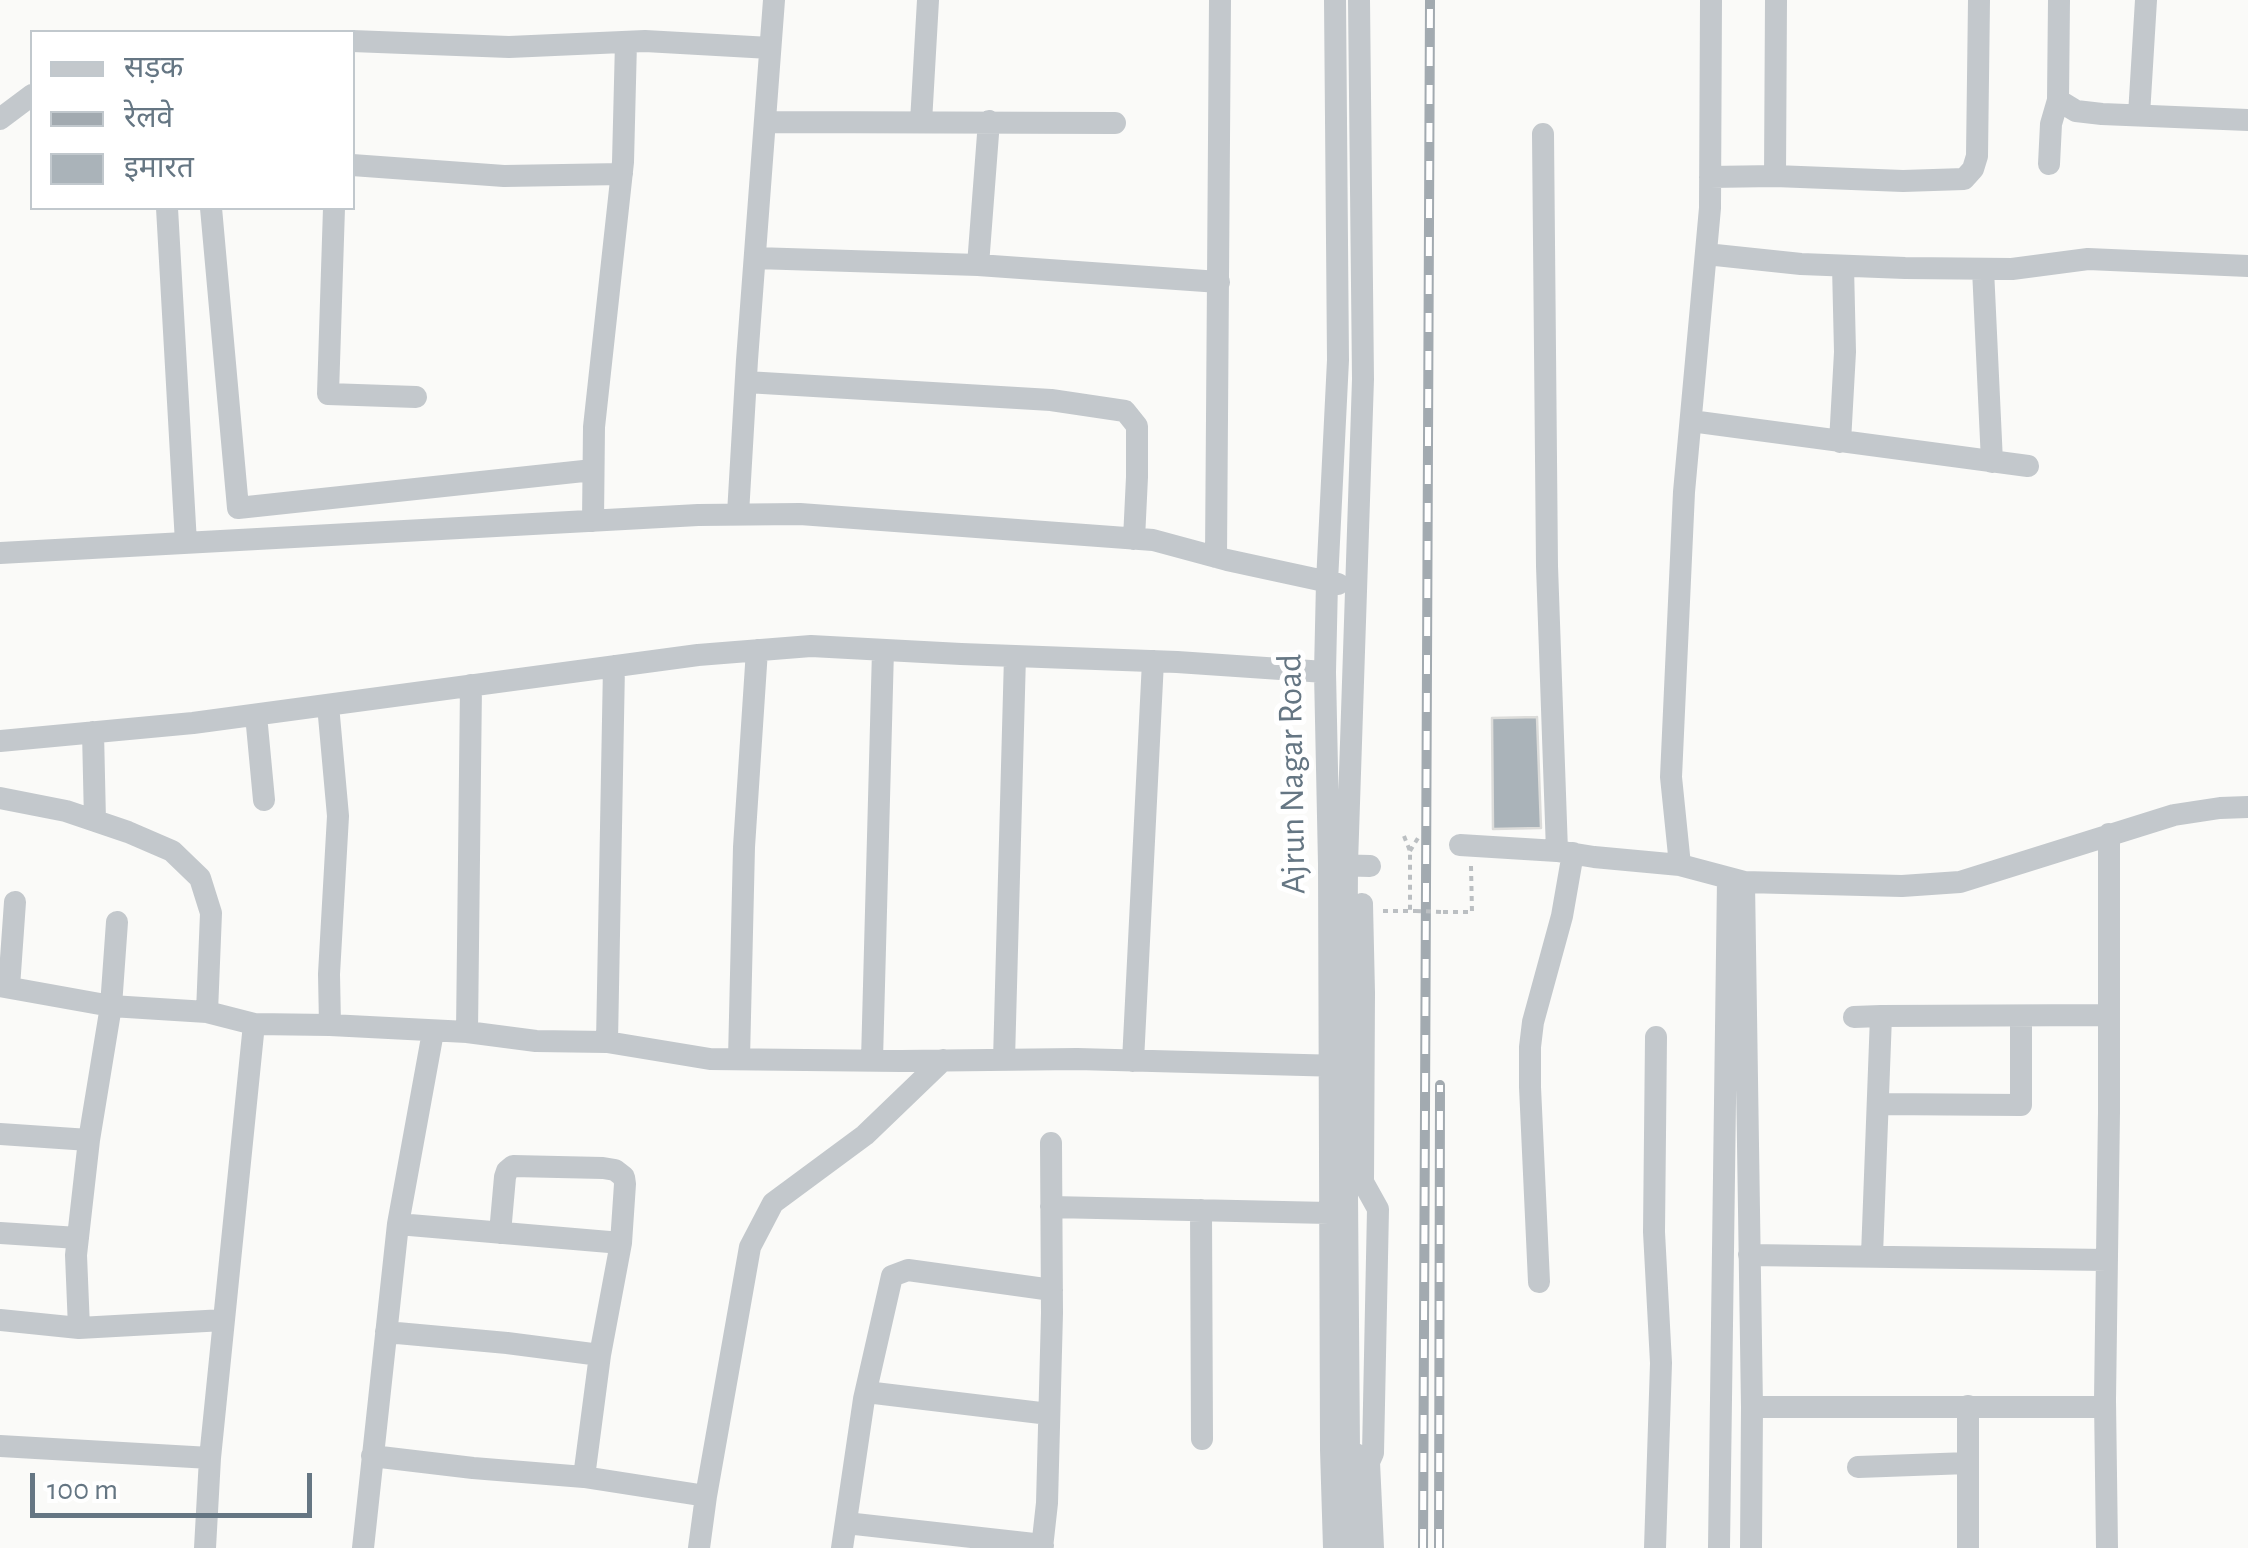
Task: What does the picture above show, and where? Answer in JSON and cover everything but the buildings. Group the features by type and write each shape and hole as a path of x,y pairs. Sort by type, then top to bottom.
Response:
{"street":[{"path":"738,514 774,0"},
{"path":"921,122 928,0"},
{"path":"1216,558 1220,0"},
{"name":"Ajrun Nagar Road","path":"1335,0 1338,360 1325,672 1353,1548"},
{"name":"Ajrun Nagar Road","path":"1334,1548 1329,1212 1347,864 1363,379 1359,0"},
{"path":"1680,864 1671,777 1684,492 1706,254 1712,0"},
{"path":"1775,176 1776,0"},
{"path":"1710,177 1964,179 1977,156 1979,0"},
{"path":"2049,164 2051,124 2058,100 2059,0"},
{"path":"2140,116 2146,0"},
{"path":"355,41 510,47 645,41 770,48"},
{"path":"593,521 594,427 622,174 626,42"},
{"path":"0,119 30,96"},
{"path":"2058,100 2076,111 2248,120"},
{"path":"765,122 1115,123"},
{"path":"978,265 989,122"},
{"path":"1538,1282 1530,1088 1532,1034 1562,916 1565,852 1547,566 1543,134"},
{"path":"355,165 504,176 622,174"},
{"path":"167,210 186,544"},
{"path":"211,210 238,508 594,470"},
{"path":"334,210 328,394 416,398"},
{"path":"1706,254 1801,264 2012,270 2088,259 2248,266"},
{"path":"755,258 978,265 1219,282"},
{"path":"1840,442 1845,352 1843,266"},
{"path":"1982,269 1992,462"},
{"path":"746,382 1051,400 1125,411 1137,426 1134,539"},
{"path":"1691,422 2028,466"},
{"path":"304,501 308,537"},
{"path":"0,553 593,521 800,514 1152,540 1216,558 1356,586"},
{"path":"0,740 193,723 614,666 811,646 1153,660 1325,672"},
{"path":"739,1059 744,847 758,650"},
{"path":"872,1060 884,650"},
{"path":"1004,1060 1015,656"},
{"path":"1133,1061 1153,660"},
{"path":"607,1042 614,666"},
{"path":"467,1032 471,686"},
{"path":"328,705 338,816 328,974 330,1024"},
{"path":"256,715 264,800"},
{"path":"93,732 95,820"},
{"path":"0,798 66,811 128,832 172,852 200,878 211,913 207,1012"},
{"path":"1466,845 1680,864 1736,880 1902,886 1960,882 2174,815 2248,807"},
{"path":"2107,1548 2109,834"},
{"path":"1329,864 1365,865 1363,1182 1378,1209 1373,1453 1369,1462 1374,1548"},
{"path":"1736,880 1749,1255 1751,1548"},
{"path":"1719,1548 1736,880"},
{"path":"15,902 5,987 111,1006 207,1012 254,1024 330,1024 467,1032 536,1041 607,1042 710,1058 1337,1066"},
{"path":"78,1328 76,1256 89,1140 111,1006 118,922"},
{"path":"1854,1017 2109,1015"},
{"path":"1872,1255 1881,1016"},
{"path":"1878,1104 2022,1105 2021,1016"},
{"path":"205,1548 210,1458 254,1024"},
{"path":"363,1548 398,1224 433,1032"},
{"path":"1655,1548 1661,1363 1654,1232 1656,1037"},
{"path":"699,1548 750,1247 773,1203 864,1135 943,1060"},
{"path":"0,1134 89,1140"},
{"path":"846,1524 1042,1546 1050,1414 1051,1143"},
{"path":"500,1233 505,1177 510,1168 520,1165 621,1172 625,1184 621,1243 600,1355 584,1476"},
{"path":"1052,1208 1329,1212"},
{"path":"1201,1210 1202,1438"},
{"path":"398,1224 621,1243"},
{"path":"0,1234 78,1238"},
{"path":"1749,1255 2107,1260"},
{"path":"842,1548 866,1392 892,1276 908,1270 1052,1290"},
{"path":"0,1320 78,1328 224,1320"},
{"path":"386,1332 600,1355"},
{"path":"866,1392 1050,1414"},
{"path":"1968,1406 1968,1548"},
{"path":"1752,1407 2105,1406"},
{"path":"0,1446 210,1458"},
{"path":"1349,1449 1369,1462"},
{"path":"372,1456 584,1476 706,1496"},
{"path":"1858,1467 1968,1463"}],"path":[{"path":"1404,836 1410,851 1413,912"},
{"path":"1410,851 1418,838"},
{"path":"1385,911 1472,912 1466,845"}],"railway":[{"path":"1423,1548 1430,0"},
{"path":"1439,1548 1440,1085"}]}
